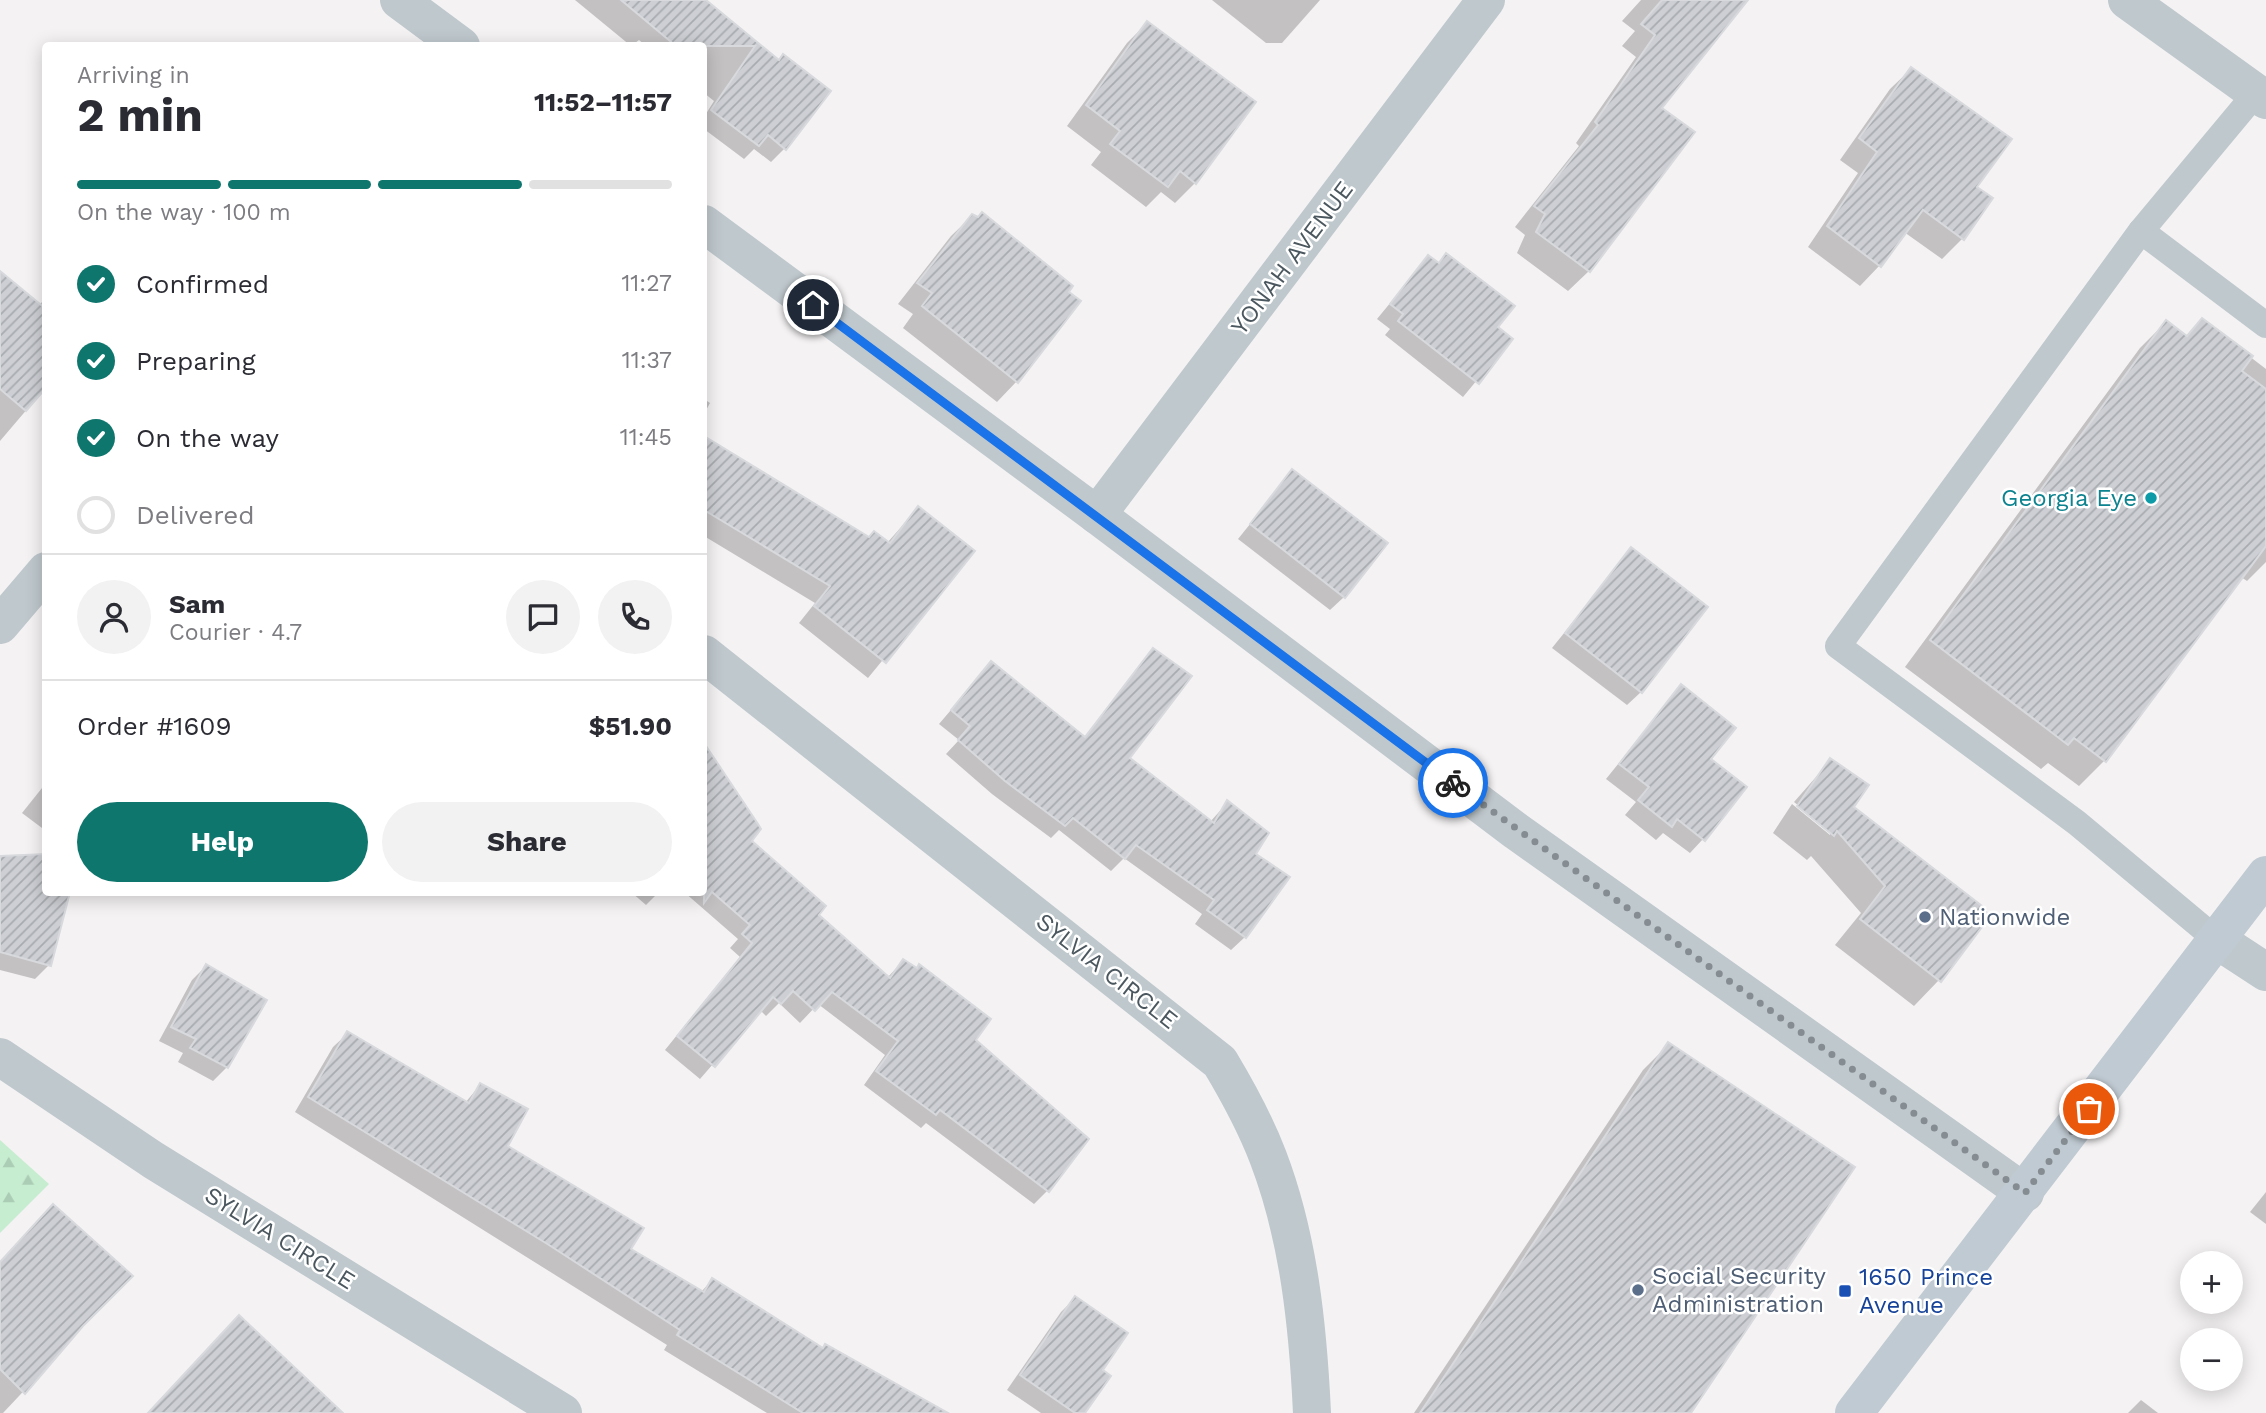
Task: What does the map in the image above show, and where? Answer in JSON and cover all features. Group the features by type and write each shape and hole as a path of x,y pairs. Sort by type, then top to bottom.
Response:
{"main road":[{"path":"1854,1413 2266,875"}],"street":[{"path":"399,0 456,42"},
{"name":"YONAH AVENUE","path":"1097,515 1486,0"},
{"path":"2127,0 2261,97"},
{"path":"707,227 1097,515 1517,831 2025,1193"},
{"path":"0,625 42,576"},
{"name":"SYLVIA CIRCLE","path":"707,656 1220,1062 1248,1110 1268,1157 1288,1221 1308,1338 1312,1413"},
{"path":"2217,940 2266,972"},
{"name":"SYLVIA CIRCLE","path":"0,1057 153,1160 563,1413"}],"lane":[{"path":"2217,940 2077,823 1838,646 2141,231 2261,97"},
{"path":"2141,231 2266,325"}],"green space":[{"path":"0,1140 49,1184 0,1233"}],"building":[{"path":"621,0 706,0 779,60 783,54 831,91 786,150 768,135 759,146 711,110 755,46 707,46 707,42 671,42"},
{"path":"1662,0 1748,0 1662,108 1695,132 1590,272 1536,232 1545,214 1534,206 1598,125 1595,122 1655,35 1641,24"},
{"path":"1147,21 1256,102 1196,184 1180,171 1168,187 1110,144 1120,131 1086,105"},
{"path":"1911,67 2012,139 1977,187 1993,198 1964,240 1923,210 1881,267 1827,226 1877,152 1859,138"},
{"path":"982,212 1073,286 1069,292 1081,301 1018,383 922,306 932,293 917,283 972,214 978,217"},
{"path":"1446,253 1515,306 1498,327 1513,339 1479,384 1398,321 1403,314 1390,304 1428,255 1439,263"},
{"path":"0,271 42,306 42,393 26,411 0,389"},
{"name":"Georgia Eye","path":"2202,318 2253,356 2242,371 2266,389 2266,546 2106,762 2074,738 2068,745 1930,640 2166,320 2187,336"},
{"path":"707,438 869,537 874,531 890,543 918,506 975,551 886,663 814,606 830,586 707,512"},
{"path":"1292,469 1388,543 1345,598 1250,524"},
{"path":"1631,547 1708,607 1642,693 1565,633"},
{"path":"1153,648 1192,676 1130,758 1214,823 1227,800 1269,833 1256,854 1290,877 1246,938 1207,910 1214,900 1136,845 1125,859 1073,818 1065,826 1005,781 958,740 970,726 951,710 991,661 1085,737"},
{"path":"1681,684 1736,728 1711,759 1747,787 1705,841 1677,819 1672,827 1638,800 1649,787 1619,764"},
{"path":"707,748 761,829 752,841 826,906 819,915 890,978 903,959 917,968 919,964 991,1019 976,1040 1089,1139 1049,1192 940,1110 936,1115 876,1071 898,1041 832,992 815,1011 793,991 781,1004 773,997 715,1067 677,1036 752,943 742,934 750,925 712,892 704,903 704,896 707,896"},
{"name":"Nationwide","path":"1830,758 1869,785 1854,807 1986,909 1990,916 1941,982 1860,919 1885,886 1837,831 1834,836 1797,806"},
{"path":"42,854 42,896 69,896 51,966 0,952 0,856"},
{"path":"206,964 267,1000 228,1068 190,1048 196,1039 171,1027"},
{"path":"347,1031 469,1103 480,1083 528,1109 508,1146 644,1228 631,1249 704,1292 712,1278 823,1348 825,1344 948,1413 803,1413 677,1335 680,1330 549,1245 308,1097"},
{"name":"Social Security Administration","path":"1668,1042 1855,1167 1691,1413 1420,1413"},
{"path":"53,1204 133,1276 83,1326 25,1394 0,1369 0,1262"},
{"path":"1075,1296 1128,1333 1103,1370 1111,1376 1085,1413 1075,1413 1020,1375"},
{"path":"239,1315 343,1413 148,1413"}],"way so far":[{"path":"1453,783 2025,1193 2089,1109"}],"place":[{"name":"Georgia Eye","path":"2151,498"},
{"name":"Nationwide","path":"1925,917"},
{"name":"Social Security Administration","path":"1638,1290"},
{"name":"1650 Prince Avenue","path":"1845,1291"}],"route":[{"path":"813,305 1453,783"}]}
